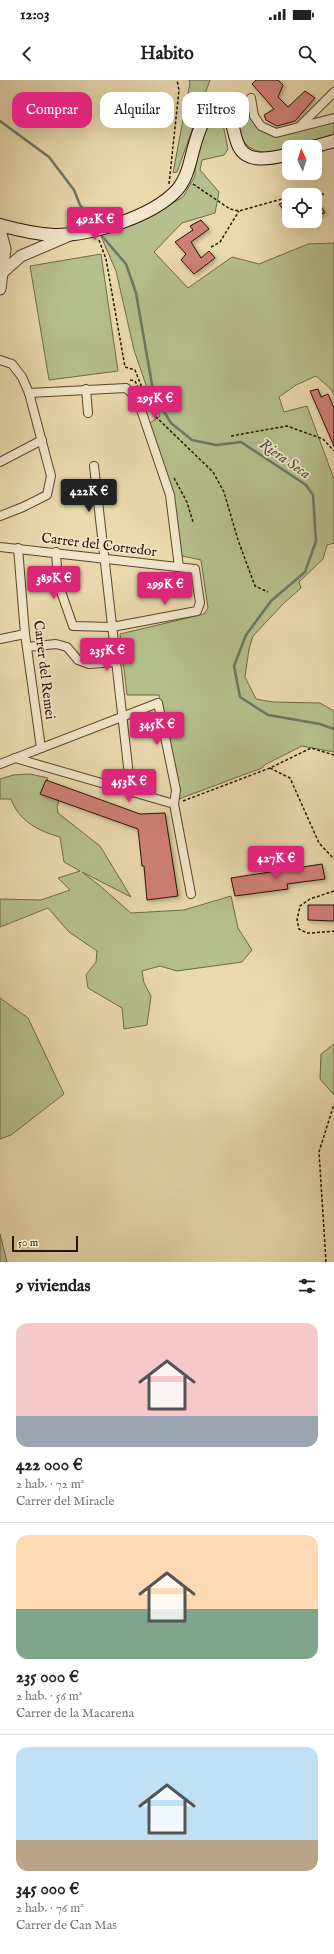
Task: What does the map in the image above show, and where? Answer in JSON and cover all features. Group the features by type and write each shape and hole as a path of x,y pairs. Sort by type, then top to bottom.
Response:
{"main road":[{"path":"0,225 33,233 70,234 97,229 142,214 167,200 185,178 200,127 205,118 214,112 220,112 230,117 237,143 248,156 266,159 282,156"},
{"path":"322,144 334,140"}],"street":[{"path":"300,127 334,92"},
{"path":"251,98 254,116 261,126 276,133 334,118"},
{"path":"0,230 5,249 0,289"},
{"path":"3,272 21,256 70,234"},
{"path":"0,360 12,364 22,377 29,393 51,476 47,495 0,516"},
{"path":"29,393 126,388 137,398 170,495 179,567"},
{"path":"86,389 88,414"},
{"path":"0,462 42,440"},
{"path":"94,466 131,793"},
{"name":"Carrer del Corredor","path":"0,546 104,557 195,569 200,603 198,610 112,627"},
{"name":"Carrer del Remei","path":"18,548 25,634 40,748"},
{"path":"56,552 58,583 74,626 112,627"},
{"path":"0,639 25,634"},
{"path":"27,647 56,644 67,647 78,660 89,664 116,662"},
{"path":"0,764 158,703 176,790 174,804 191,894"},
{"path":"15,758 131,793 174,804"}],"path":[{"path":"167,200 179,90 177,80"},
{"path":"185,178 230,209 239,211 282,199"},
{"path":"322,194 326,195"},
{"path":"211,247 220,242 239,211"},
{"path":"97,229 100,246 106,259 125,367 135,370 146,398"},
{"path":"151,412 213,472 224,492 238,540 256,586 268,592"},
{"path":"231,436 287,426 323,439 334,451"},
{"path":"174,804 270,768 311,748 334,756"},
{"path":"270,768 290,778 319,843 334,859"},
{"path":"334,892 310,899 300,906 297,920 299,929 307,933 334,931"},
{"path":"326,1262 319,1152 334,1104"}],"green space":[{"path":"189,80 210,80 206,92 188,92"},
{"path":"253,108 254,116 276,133 334,118 334,137 322,141 282,140 282,152 262,152 245,143 238,128 249,128 249,109"},
{"path":"182,125 182,128 193,128 177,172 173,173"},
{"path":"205,128 224,128 228,149 224,155 202,160 200,170 219,192 215,213 182,223 154,252 188,288 232,257 259,264 308,244 334,243 334,395 331,389 316,376 296,385 279,397 284,412 307,406 334,479 334,543 327,545 323,559 299,582 301,588 284,603 253,636 249,649 245,677 256,699 273,702 320,703 334,711 334,752 302,746 266,764 262,768 179,799 159,695 127,695 120,634 204,614 208,608 201,560 182,556 175,505 150,423 160,416 147,388 134,350 116,271 100,234 153,215 183,197 195,176 195,167"},
{"path":"101,254 118,371 49,380 30,266"},
{"path":"30,774 48,778 42,792 59,800 57,807 58,813 100,846 131,897 82,872 131,913 184,910 231,896 238,928 252,950 242,962 177,971 160,966 142,971 144,983 151,996 147,1025 124,1029 122,1008 88,988 86,975 96,962 97,951 69,932 48,908 0,927 0,899 41,900 70,890 58,878 80,871 64,862 60,837 44,832 30,824 14,807 11,799 0,799 0,779 13,775"},
{"path":"0,998 28,1018 64,1094 11,1135 0,1139"},
{"path":"334,1044 334,1095 320,1079 321,1054"},
{"path":"0,1234 7,1262 0,1262"}],"building":[{"path":"256,80 278,80 283,85 278,97 288,107 305,91 315,98 295,121 277,126 266,120 264,115 274,109 252,84"},
{"path":"201,220 209,229 191,242 201,258 209,251 215,258 194,274 181,260 186,254 175,242 193,230 190,226"},
{"path":"318,389 321,397 328,394 334,408 334,446 310,391"},
{"path":"46,780 140,814 165,813 178,896 147,900 144,866 142,866 138,829 40,794"},
{"path":"322,864 325,879 287,884 288,889 235,896 231,878"},
{"path":"308,905 334,905 334,921 308,920"}],"waterway":[{"path":"0,121 49,157 74,190 80,205 96,223"},
{"name":"Riera Seca","path":"102,236 126,264 136,293 154,396 171,423 192,440 216,445 241,442 306,485 313,495 316,541 305,572 271,601 246,635 234,666 240,697 268,715 320,724 334,729"}]}
